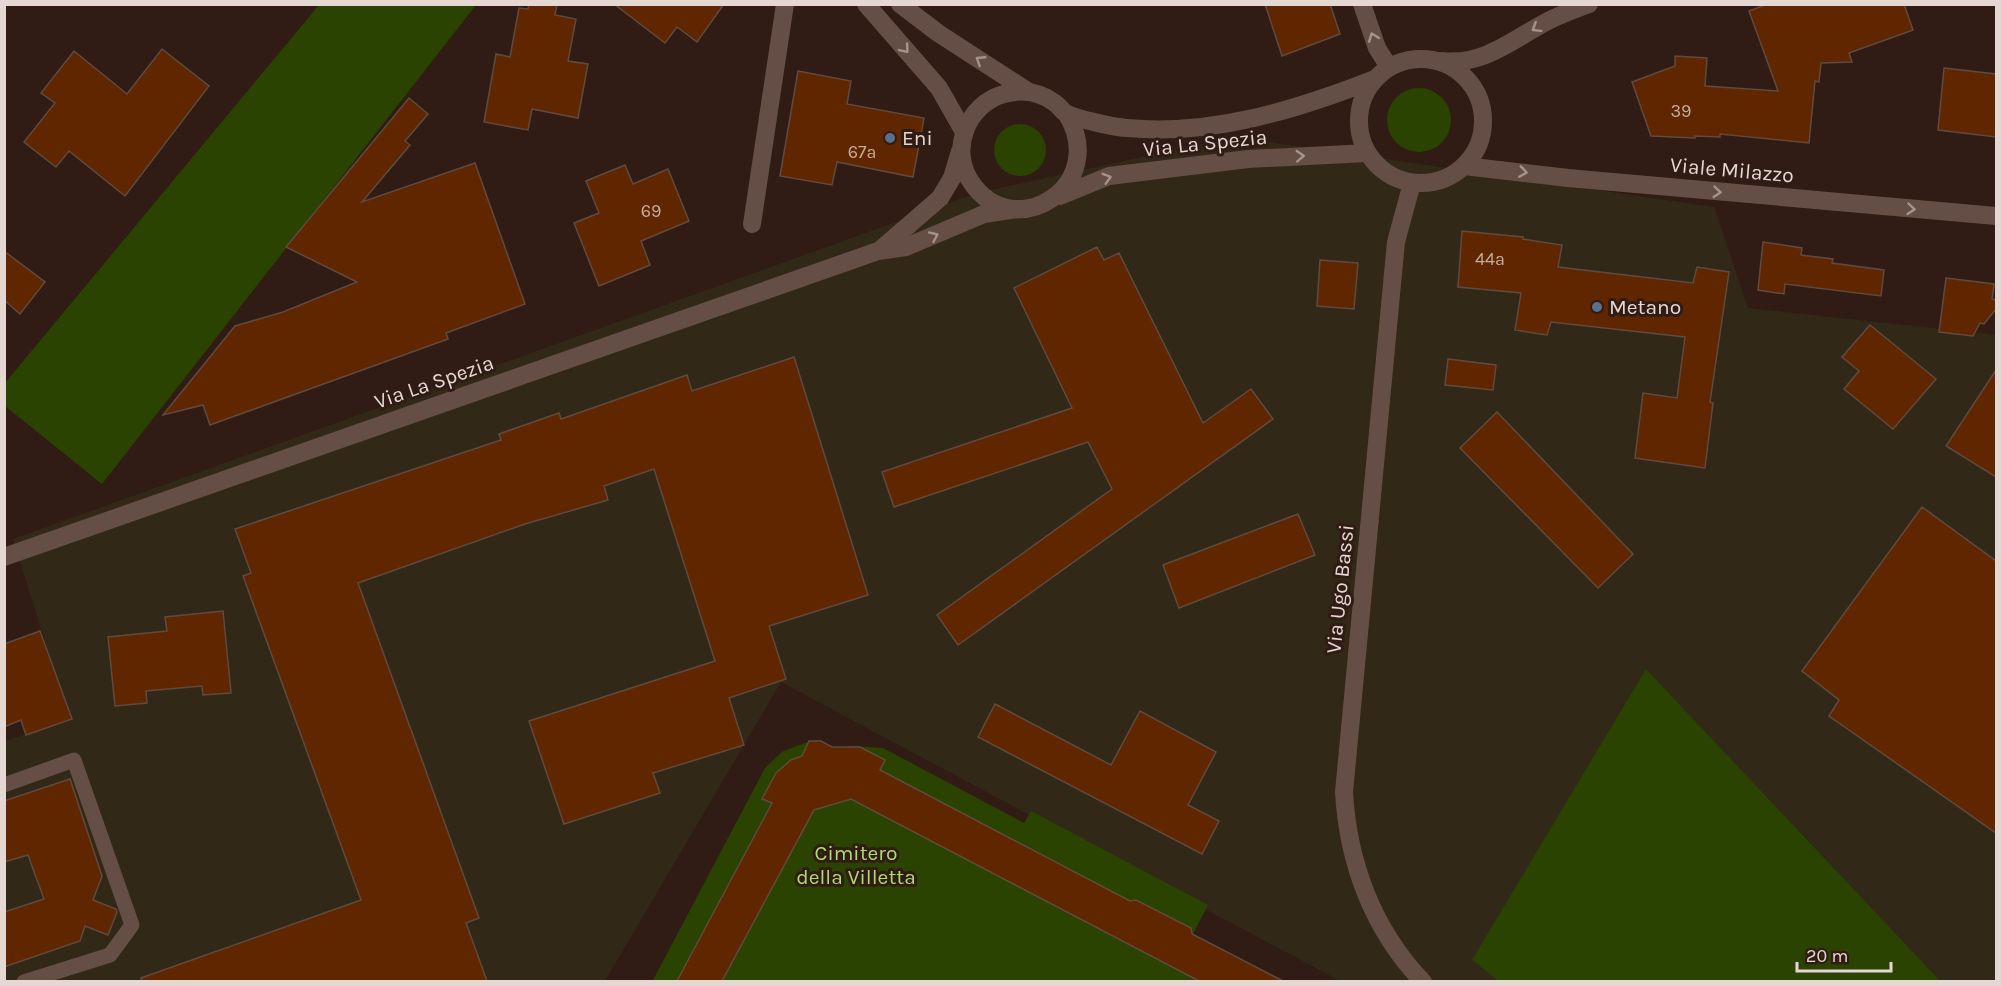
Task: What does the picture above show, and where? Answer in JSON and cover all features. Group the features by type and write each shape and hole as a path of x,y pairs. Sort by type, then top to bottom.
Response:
{"main road":[{"path":"752,224 785,4"},
{"path":"866,4 939,88 963,138 964,168 976,189 995,203 1018,209"},
{"path":"900,4 938,33 1029,92"},
{"path":"1362,4 1377,48 1389,67"},
{"name":"Via La Spezia","path":"4,556 878,251 906,248 984,214 1030,208 1109,176 1248,159 1367,153 1360,134 1359,114 1364,95 1375,79 1389,67 1412,59 1462,62 1489,54 1514,42 1549,20 1589,4"},
{"path":"1367,153 1387,172 1412,183 1431,183 1449,177 1464,166 1476,151 1483,133 1481,105 1468,80 1454,68 1436,60"},
{"name":"Via La Spezia","path":"878,251 924,215 945,192 955,171 963,138 977,110 988,101 1001,95 1029,92 1043,96 1066,113 1126,128 1183,129 1269,115 1331,96 1375,79"},
{"path":"1053,199 1071,180 1079,153 1073,125 1066,113"},
{"name":"Viale Milazzo","path":"1464,166 1568,178 1996,216"},
{"name":"Via Ugo Bassi","path":"1412,183 1396,242 1344,792 1350,843 1363,890 1375,917 1406,963 1423,981"}],"lane":[{"path":"4,785 74,760 132,925 110,955 24,981"}],"shaded area":[{"path":"1234,137 1714,207 1748,308 1996,335 1996,981 1340,981 781,682 605,981 5,982 5,741 70,721 13,539 977,193"}],"green space":[{"path":"319,5 476,5 102,484 5,406 5,383"},
{"path":"1419,88 1442,97 1451,120 1442,143 1419,152 1396,143 1387,120 1396,97"},
{"path":"1020,124 1034,128 1042,136 1046,150 1042,164 1034,172 1020,176 1006,172 998,164 994,150 998,136 1006,128"},
{"path":"1646,669 1940,981 1500,982 1472,960"},
{"name":"Cimitero della Villetta","path":"811,741 821,741 828,748 832,747 834,751 850,746 883,748 1024,823 1031,811 1208,905 1193,934 1283,981 652,982 765,768 783,751"}],"building":[{"path":"529,4 557,4 555,15 576,19 568,61 588,64 578,118 532,109 528,130 484,122 496,54 510,57 519,8 528,9"},
{"path":"614,4 724,4 697,42 677,27 665,43"},
{"path":"1265,4 1330,4 1340,34 1282,56"},
{"path":"1768,4 1904,4 1913,30 1849,53 1852,62 1821,63 1819,82 1815,81 1809,143 1720,134 1720,137 1695,136 1695,138 1651,136 1632,82 1675,66 1675,56 1707,58 1705,86 1778,91 1749,11"},
{"path":"162,49 209,86 125,196 69,151 56,167 24,142 55,103 41,93 74,51 127,94"},
{"path":"1944,68 1996,74 1996,137 1938,130"},
{"path":"798,71 851,81 847,104 924,118 913,177 837,162 832,185 780,176"},
{"path":"409,98 428,114 405,141 410,145 362,202 475,163 525,304 446,333 448,339 210,425 203,405 163,415 235,326 283,312 357,282 286,247"},
{"path":"625,165 633,184 668,169 689,221 641,241 650,265 599,286 574,223 599,213 586,181"},
{"path":"1462,231 1523,237 1523,239 1562,245 1558,267 1693,283 1697,267 1729,272 1710,402 1713,403 1705,468 1635,458 1643,393 1677,398 1685,337 1551,322 1547,335 1515,330 1521,293 1458,287"},
{"path":"1763,242 1802,248 1801,255 1833,259 1832,263 1884,270 1881,296 1785,284 1784,294 1758,290"},
{"path":"1097,247 1104,260 1119,253 1203,423 1251,389 1273,419 958,645 937,615 1112,489 1088,442 894,507 882,472 1072,408 1014,288"},
{"path":"4,251 45,282 20,314 4,300"},
{"path":"1320,260 1358,263 1354,309 1317,306"},
{"path":"1946,278 1994,284 1992,299 1996,300 1996,309 1984,324 1980,323 1973,336 1939,332"},
{"path":"1870,325 1936,379 1893,429 1844,389 1859,371 1842,357"},
{"path":"794,357 868,595 769,626 786,679 729,698 744,745 653,773 660,793 564,824 529,721 715,661 654,469 604,486 608,500 525,524 358,583 479,918 466,923 487,981 142,981 141,978 361,900 243,576 251,573 235,529 501,440 499,434 559,413 561,419 687,375 692,391"},
{"path":"1448,359 1496,365 1493,390 1445,385"},
{"path":"1996,370 1996,477 1946,446"},
{"path":"1497,412 1633,554 1598,588 1460,448"},
{"path":"1922,507 1996,561 1996,833 1829,716 1839,700 1802,671"},
{"path":"1298,514 1315,555 1179,608 1163,565"},
{"path":"223,611 231,693 203,695 202,686 146,691 147,703 115,706 108,637 167,631 165,617"},
{"path":"40,631 72,719 26,735 21,720 4,727 4,644"},
{"path":"995,704 1111,765 1140,711 1216,752 1188,805 1219,821 1202,854 978,737"},
{"path":"809,741 821,741 832,747 860,747 885,760 880,770 1130,901 1136,900 1191,928 1192,934 1283,981 1199,981 851,799 814,810 722,981 677,981 772,803 762,799 776,773 791,760 802,756"},
{"path":"70,779 102,876 93,900 116,909 117,912 108,935 85,926 80,941 4,967 4,912 44,899 28,855 4,862 4,801"}],"place":[{"name":"Eni","path":"890,138"},
{"name":"Metano","path":"1597,307"}]}
